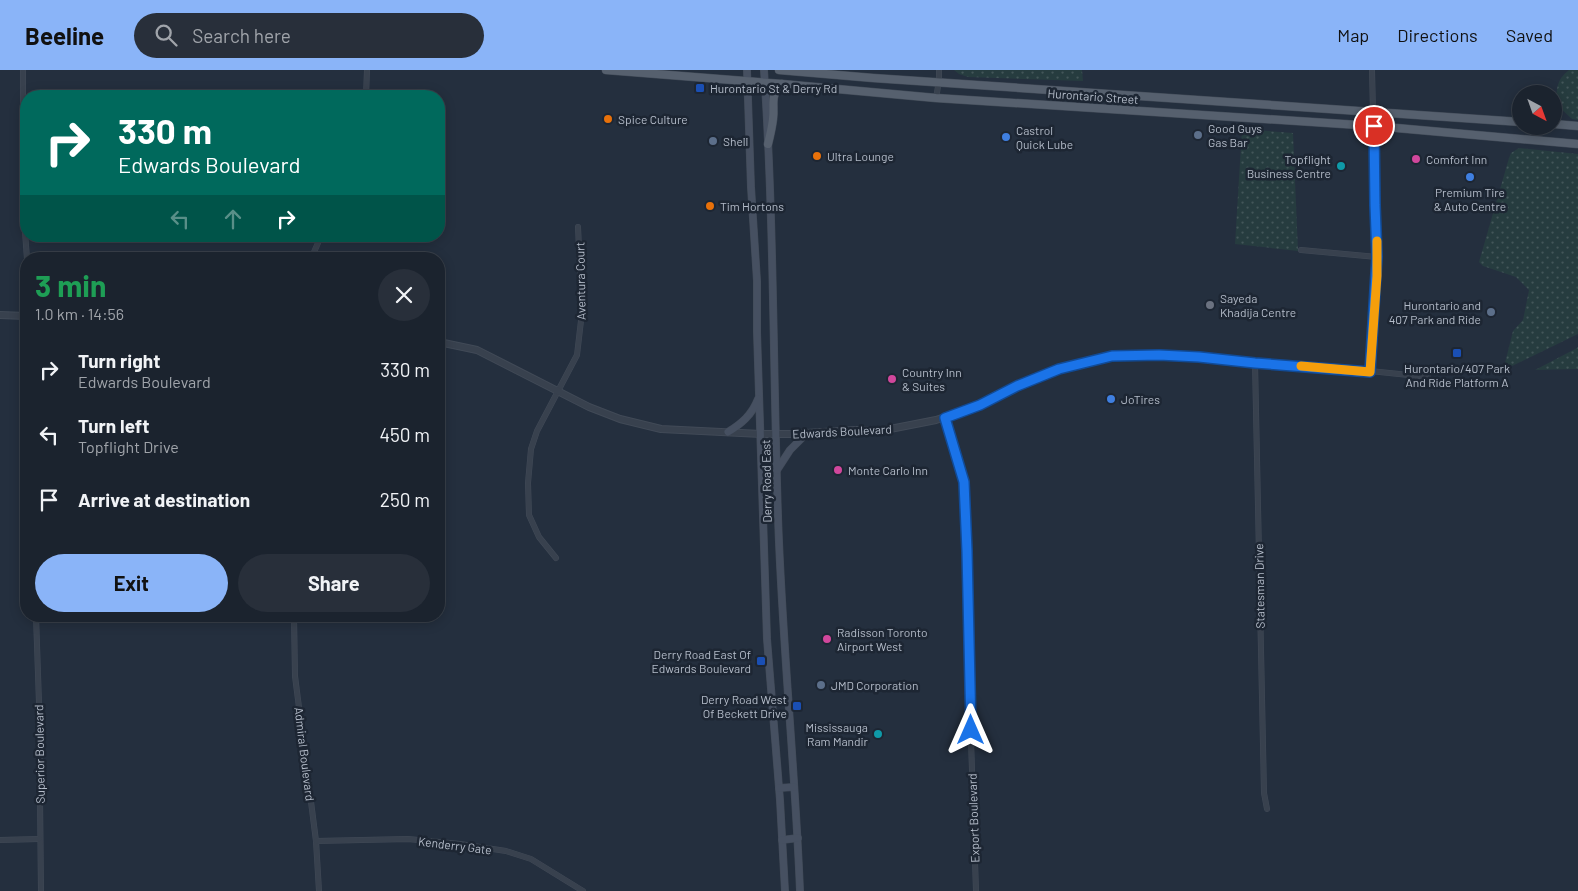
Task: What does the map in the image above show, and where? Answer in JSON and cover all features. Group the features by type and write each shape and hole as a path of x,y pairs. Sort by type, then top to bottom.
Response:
{"main road":[{"name":"Hurontario Street","path":"606,70 936,98 1374,126 1578,144"},
{"name":"Derry Road East","path":"747,70 751,187 757,281 768,648 779,788 784,890"},
{"name":"Derry Road East","path":"764,70 768,144 778,516 800,891"},
{"name":"Hurontario Street","path":"779,70 1512,121"},
{"path":"768,144 773,119 773,98 777,88 782,84"},
{"path":"1562,125 1578,126"},
{"path":"728,432 750,414 759,394"},
{"path":"777,470 790,450 807,433"},
{"path":"764,517 778,516"},
{"path":"765,556 780,557"},
{"path":"779,788 794,787"},
{"path":"782,840 798,838"}],"street":[{"path":"23,70 23,90"},
{"path":"366,70 366,90"},
{"path":"936,98 939,70"},
{"path":"1370,372 1377,257 1372,70"},
{"name":"Aventura Court","path":"556,558 539,537 529,515 528,483 531,449 537,431 577,355 582,312 578,227"},
{"path":"1302,250 1377,257"},
{"path":"0,315 20,316"},
{"name":"Edwards Boulevard","path":"445,343 477,350 589,407 620,419 661,429 761,434 885,430 945,418 980,405 1044,374 1100,358 1159,355 1199,357 1428,377"},
{"name":"Statesman Drive","path":"1255,363 1264,785 1267,809"},
{"name":"Export Boulevard","path":"945,418 964,482 966,510 976,891"},
{"name":"Superior Boulevard","path":"36,622 41,891"},
{"name":"Admiral Boulevard","path":"294,622 297,693 316,841 318,891"},
{"path":"0,840 39,839"},
{"name":"Kenderry Gate","path":"316,841 408,839 491,849 531,859 583,891"}],"green space":[{"path":"954,70 1082,70 1083,81 968,77"},
{"path":"1569,70 1578,70 1578,120 1572,119 1562,110 1562,85 1558,85"},
{"path":"1242,129 1293,133 1298,251 1235,244"},
{"path":"1519,148 1578,154 1578,334 1512,366 1505,363 1513,331 1523,320 1529,290 1516,277 1483,266 1479,262 1509,158 1511,153"},
{"path":"1577,348 1578,369 1535,370"}],"slow traffic":[{"path":"1301,366 1370,372 1377,276 1377,241"}],"place":[{"name":"Hurontario St & Derry Rd","path":"700,88"},
{"name":"Spice Culture","path":"608,119"},
{"name":"Good Guys Gas Bar","path":"1198,135"},
{"name":"Castrol Quick Lube","path":"1006,137"},
{"name":"Shell","path":"713,141"},
{"name":"Ultra Lounge","path":"817,156"},
{"name":"Comfort Inn","path":"1416,159"},
{"name":"Topflight Business Centre","path":"1341,166"},
{"name":"Premium Tire & Auto Centre","path":"1470,177"},
{"name":"Tim Hortons","path":"710,206"},
{"name":"Sayeda Khadija Centre","path":"1210,305"},
{"name":"Hurontario and 407 Park and Ride","path":"1491,312"},
{"name":"Hurontario/407 Park And Ride Platform A","path":"1457,353"},
{"name":"Country Inn & Suites","path":"892,379"},
{"name":"JoTires","path":"1111,399"},
{"name":"Monte Carlo Inn","path":"838,470"},
{"name":"Radisson Toronto Airport West","path":"827,639"},
{"name":"Derry Road East Of Edwards Boulevard","path":"761,661"},
{"name":"JMD Corporation","path":"821,685"},
{"name":"Derry Road West Of Beckett Drive","path":"797,706"},
{"name":"Mississauga Ram Mandir","path":"878,734"}],"route":[{"path":"971,730 964,482 945,418 980,405 1017,386 1059,369 1112,356 1159,355 1199,357 1370,372 1377,257 1374,126"}]}
